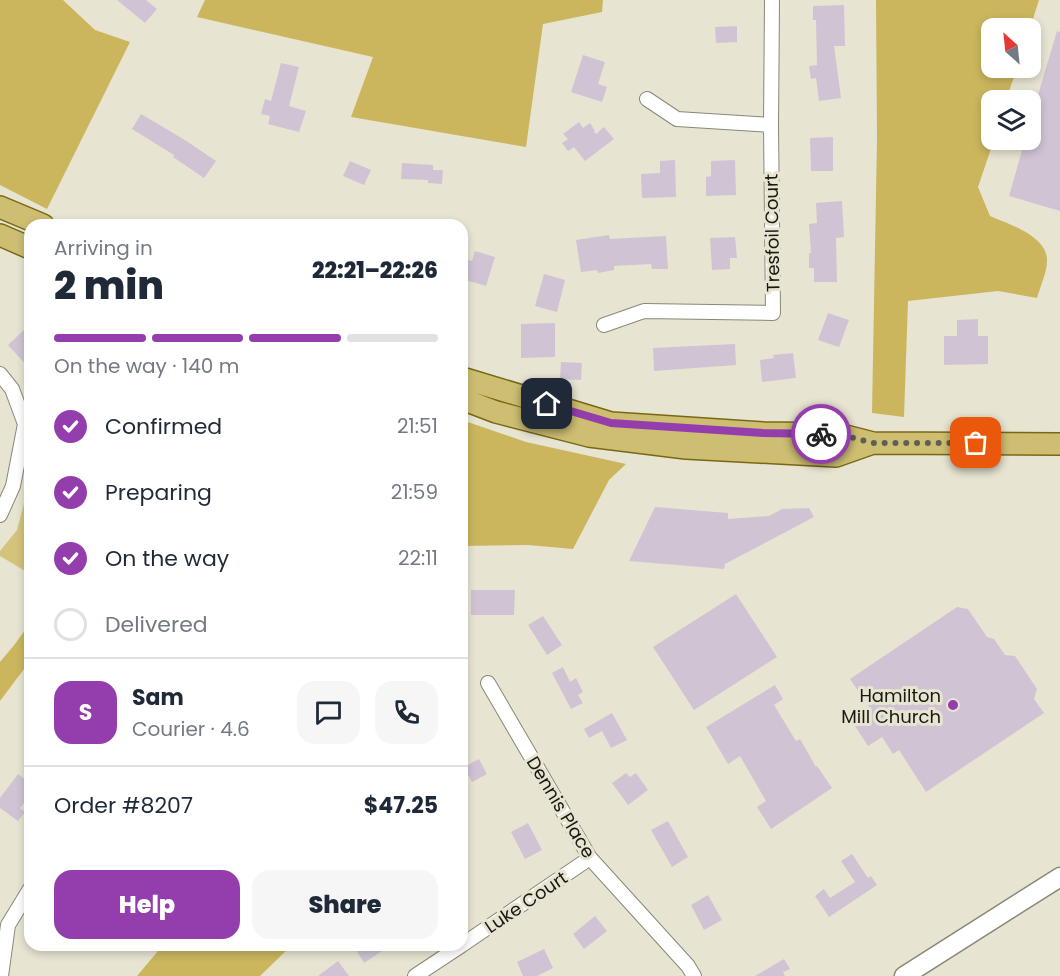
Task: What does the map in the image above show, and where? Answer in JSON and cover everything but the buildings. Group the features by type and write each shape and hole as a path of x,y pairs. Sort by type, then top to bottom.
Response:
{"main road":[{"path":"0,207 29,219"},
{"path":"0,235 24,245"},
{"path":"468,380 611,423 763,433 838,434 873,443 1060,444"},
{"path":"468,401 496,412 588,436 686,448 836,456 873,443"},
{"path":"904,976 1060,877"}],"street":[{"path":"647,99 677,119 771,125 771,0"},
{"name":"Tresfoil Court","path":"604,325 644,311 773,313 771,125"},
{"path":"0,374 12,390 24,419"},
{"path":"0,515 13,486 24,434"},
{"name":"Dennis Place","path":"488,683 590,858 688,966 694,976"},
{"name":"Luke Court","path":"468,941 590,858"},
{"path":"1,976 8,926 24,899"},
{"name":"Luke Court","path":"416,976 453,951"}],"shaded area":[{"path":"0,0 63,0 95,30 130,42 47,209 0,185"},
{"path":"205,0 603,0 602,12 543,24 526,147 351,117 373,57 197,17"},
{"path":"876,0 1039,0 1033,18 981,18 981,78 1014,78 1009,90 981,90 981,150 991,150 978,187 990,216 1026,232 1046,252 1047,261 1043,280 1037,298 998,291 908,301 904,417 872,413 877,139"},
{"path":"468,422 526,442 626,464 609,480 573,549 528,545 468,546"},
{"path":"24,504 24,570 0,556 0,551 17,530"},
{"path":"24,631 24,669 0,701 0,662"},
{"path":"158,951 286,951 260,976 137,976"}],"way so far":[{"path":"821,434 838,434 873,443 976,443"}],"place":[{"name":"Hamilton Mill Church","path":"953,705"}],"route":[{"path":"547,404 611,423 763,433 821,434"}]}
